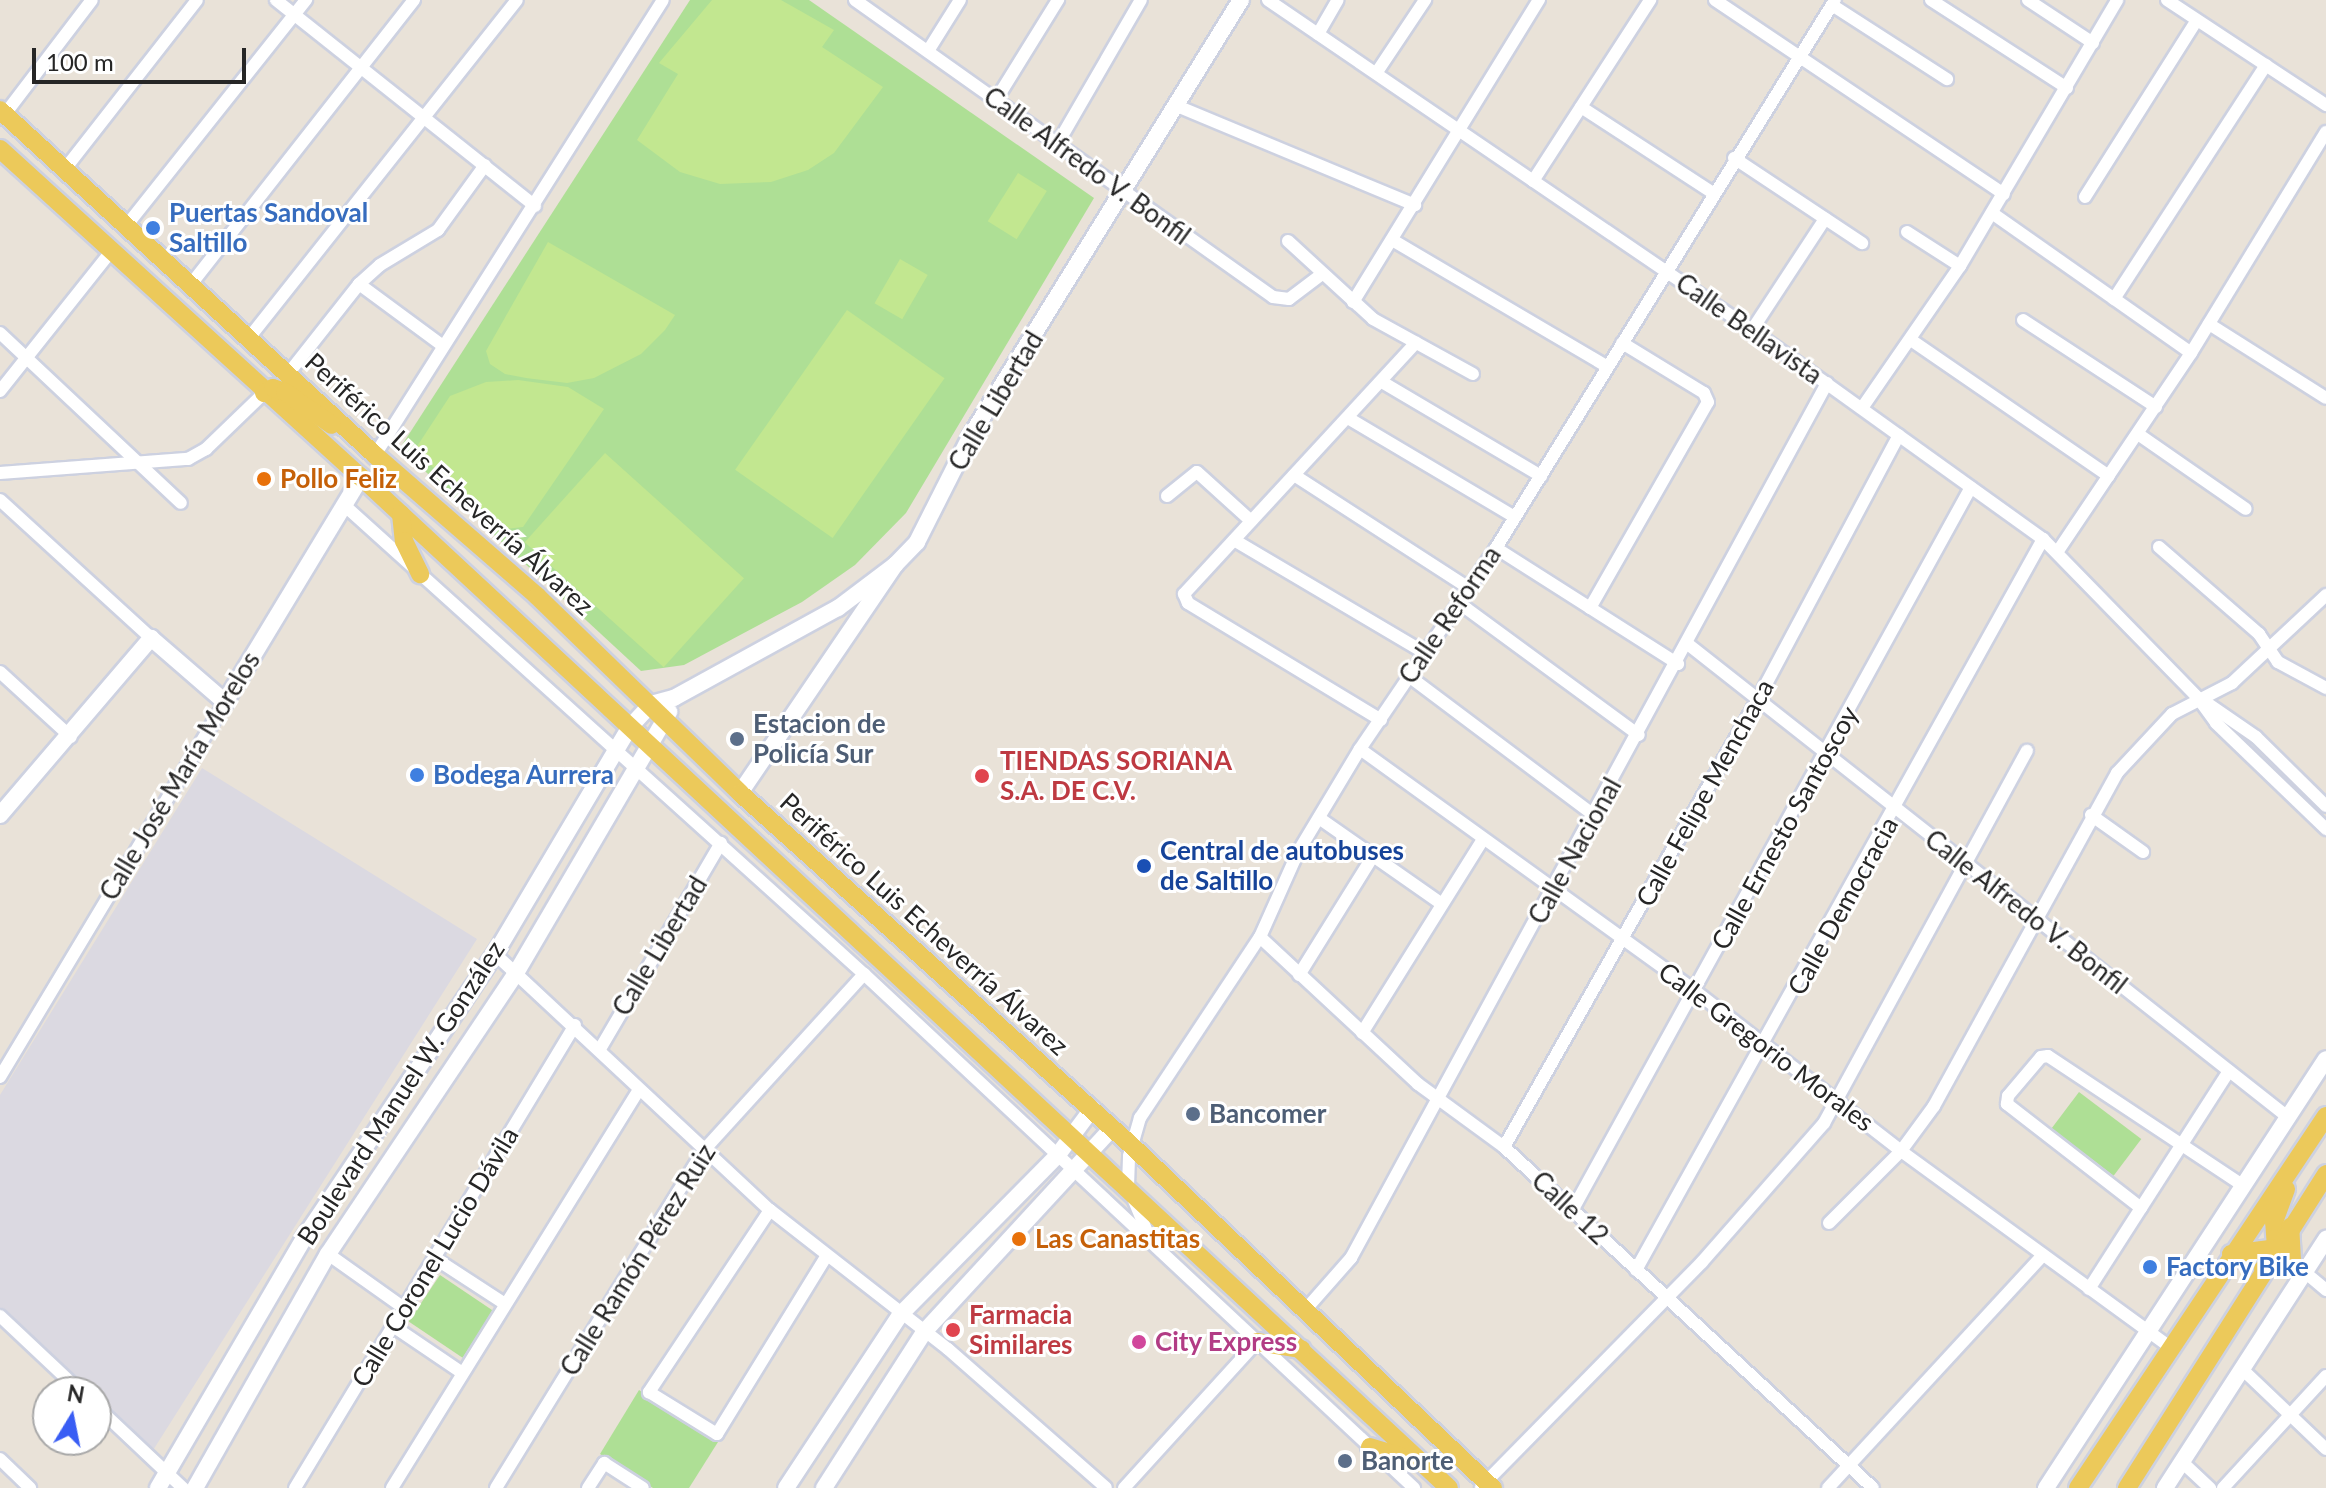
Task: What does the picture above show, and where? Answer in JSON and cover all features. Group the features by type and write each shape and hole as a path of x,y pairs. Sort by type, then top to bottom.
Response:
{"main road":[{"name":"Periférico Luis Echeverría Álvarez","path":"2,112 651,704 740,793 1131,1145 1307,1308 1486,1486"},
{"name":"Periférico Luis Echeverría Álvarez","path":"0,149 264,393 361,477 1128,1186 1449,1488"},
{"path":"264,393 281,390 320,420 346,429"},
{"path":"401,514 404,541 420,574"},
{"path":"2078,1488 2231,1254 2298,1162 2326,1116"},
{"path":"2276,1248 2274,1222 2298,1162"},
{"path":"2127,1488 2276,1248 2326,1174"},
{"path":"2263,1269 2298,1267 2290,1227"},
{"path":"2231,1254 2276,1248"},
{"path":"1257,1342 1302,1349"},
{"path":"1370,1447 1419,1461"}],"street":[{"path":"2,112 92,0"},
{"path":"65,169 197,0"},
{"path":"276,0 535,206"},
{"path":"127,225 306,0"},
{"path":"192,283 414,0"},
{"path":"249,338 517,0"},
{"path":"375,455 663,0"},
{"name":"Calle Alfredo V. Bonfil","path":"855,0 1278,299 1292,298 1322,274"},
{"path":"928,51 960,0"},
{"path":"996,100 1058,0"},
{"path":"1058,143 1141,0"},
{"name":"Calle Libertad","path":"740,793 895,565 917,542 970,437 1241,0"},
{"name":"Calle Bellavista","path":"1268,0 1752,330 2043,539 2198,698 2216,723 2326,829"},
{"path":"1318,34 1338,0"},
{"path":"1377,72 1425,0"},
{"path":"1353,302 1394,241 1539,0"},
{"path":"1533,181 1650,0"},
{"path":"1715,0 2004,194"},
{"path":"1931,0 2067,88"},
{"path":"2028,0 2093,43"},
{"path":"1862,408 1960,266 2117,0"},
{"path":"2167,0 2326,105"},
{"path":"1834,2 1947,79"},
{"name":"Calle Reforma","path":"1153,1245 1128,1186 1131,1145 1140,1118 1260,937 1319,818 1360,749 1496,548 1734,158 1834,2"},
{"path":"2085,197 2197,20"},
{"path":"2114,299 2266,65"},
{"path":"1177,106 1415,205"},
{"path":"1581,107 1713,193"},
{"path":"2058,551 2191,353 2326,132"},
{"path":"1734,158 1862,243"},
{"path":"288,374 359,284 380,265 438,230 485,165"},
{"path":"1992,213 2191,353"},
{"path":"1752,330 1825,219"},
{"path":"1907,232 1960,266"},
{"path":"1288,241 1388,330 1473,374"},
{"path":"1394,241 1608,367"},
{"path":"0,391 112,250"},
{"path":"359,284 443,346"},
{"path":"2023,320 2156,407"},
{"path":"2209,324 2325,396"},
{"path":"0,333 181,503"},
{"path":"1911,340 2109,476"},
{"path":"1381,720 1184,597 1191,582 1234,540 1416,343"},
{"path":"1590,608 1708,402 1704,393 1622,343"},
{"path":"1382,382 1541,476"},
{"name":"Calle Nacional","path":"1307,1308 1351,1258 1437,1096 1689,645 1827,383"},
{"path":"0,473 139,465 198,455 264,393"},
{"path":"1348,418 1515,517"},
{"path":"2138,434 2246,509"},
{"name":"Calle Felipe Menchaca","path":"1504,1147 1624,941 1899,435"},
{"path":"1167,496 1197,472 1251,521"},
{"path":"1294,475 1469,588"},
{"name":"Calle José María Morelos","path":"0,1077 361,477"},
{"name":"Calle Ernesto Santoscoy","path":"1573,1209 1971,487"},
{"path":"0,500 225,702"},
{"path":"344,505 635,764 864,974 1414,1488"},
{"name":"Calle Democracia","path":"1636,1270 1766,1045 2043,539"},
{"path":"1234,540 1425,653"},
{"path":"2159,547 2269,648 2286,668 2326,688"},
{"path":"1496,548 1678,664"},
{"path":"651,704 674,698 838,608 895,565"},
{"path":"1829,1223 1901,1151 1948,1083 2091,815 2135,750 2172,714 2232,683 2326,595"},
{"path":"1459,603 1639,735"},
{"path":"0,815 71,737 151,638"},
{"name":"Calle Alfredo V. Bonfil","path":"1689,645 2289,1118"},
{"path":"0,672 71,737"},
{"path":"1410,677 1595,816"},
{"name":"Boulevard Manuel W. González","path":"195,1488 328,1254 516,973 635,764 666,719 674,698"},
{"name":"Calle Bellavista","path":"2198,698 2246,729 2326,806"},
{"name":"Boulevard Manuel W. González","path":"158,1488 304,1238 495,954 615,746 651,704"},
{"name":"Calle Gregorio Morales","path":"1360,749 1695,991 1901,1151 2170,1347"},
{"path":"1486,1486 1784,1172 1838,1101 2027,751"},
{"path":"2091,815 2143,852"},
{"path":"1319,818 1442,904"},
{"path":"1362,1033 1483,839"},
{"name":"Calle Libertad","path":"600,1049 721,843"},
{"path":"1299,975 1373,856"},
{"name":"Calle 12","path":"1260,937 1362,1033 1504,1147 1573,1209 1663,1297 1873,1488"},
{"path":"495,954 575,1025 770,1210 924,1332 1106,1488"},
{"name":"Calle Ramón Pérez Ruiz","path":"496,1488 704,1150 864,974"},
{"name":"Calle Coronel Lucio Dávila","path":"295,1488 575,1025"},
{"path":"2141,1208 2009,1108 2008,1096 2041,1057 2048,1056 2244,1186"},
{"path":"2046,1488 2326,1059"},
{"path":"2089,1289 2229,1071"},
{"path":"392,1488 639,1089"},
{"path":"786,1488 900,1315 1057,1156 1092,1109"},
{"path":"824,1488 924,1332 1112,1128"},
{"path":"770,1210 649,1392 717,1434 826,1257"},
{"path":"2165,1488 2242,1369 2298,1267 2326,1239"},
{"path":"2276,1248 2326,1290"},
{"path":"328,1254 404,1308"},
{"path":"1828,1488 2043,1255"},
{"path":"436,1259 505,1304"},
{"path":"1,1320 63,1376"},
{"path":"393,1326 461,1372"},
{"path":"1124,1488 1257,1342"},
{"path":"2242,1369 2326,1449"},
{"path":"2223,1488 2326,1376"},
{"path":"112,1421 183,1488"},
{"path":"0,1459 30,1488"},
{"path":"2181,1461 2210,1488"},
{"path":"588,1488 604,1463 643,1488"}],"shaded area":[{"path":"202,768 477,939 150,1455 112,1418 112,1376 69,1376 0,1309 0,1095"}],"green space":[{"path":"690,0 809,0 1094,198 906,513 855,565 802,602 684,665 641,671 400,448"},
{"path":"712,0 781,0 834,30 822,47 883,87 834,153 808,170 771,182 720,184 680,172 637,140 678,74 659,63"},
{"path":"1018,173 1047,191 1017,239 988,221"},
{"path":"548,242 675,315 641,354 594,378 567,383 505,374 490,364 486,351"},
{"path":"900,259 928,275 902,319 874,303"},
{"path":"847,310 944,378 833,538 735,470"},
{"path":"518,380 568,387 604,409 523,527 506,529 414,451 450,396 486,382"},
{"path":"605,453 744,578 664,667 525,542"},
{"path":"2079,1092 2141,1139 2114,1176 2051,1129"},
{"path":"440,1275 494,1311 463,1358 409,1321"},
{"path":"639,1390 718,1442 689,1488 653,1488 600,1454"}],"place":[{"name":"Puertas Sandoval Saltillo","path":"153,228"},
{"name":"Pollo Feliz","path":"264,479"},
{"name":"Estacion de Policía Sur","path":"737,739"},
{"name":"Bodega Aurrera","path":"417,775"},
{"name":"TIENDAS SORIANA S.A. DE C.V.","path":"982,776"},
{"name":"Central de autobuses de Saltillo","path":"1144,866"},
{"name":"Bancomer","path":"1193,1114"},
{"name":"Las Canastitas","path":"1019,1239"},
{"name":"Factory Bike","path":"2150,1267"},
{"name":"Farmacia Similares","path":"953,1330"},
{"name":"City Express","path":"1139,1342"},
{"name":"Banorte","path":"1345,1461"}]}
